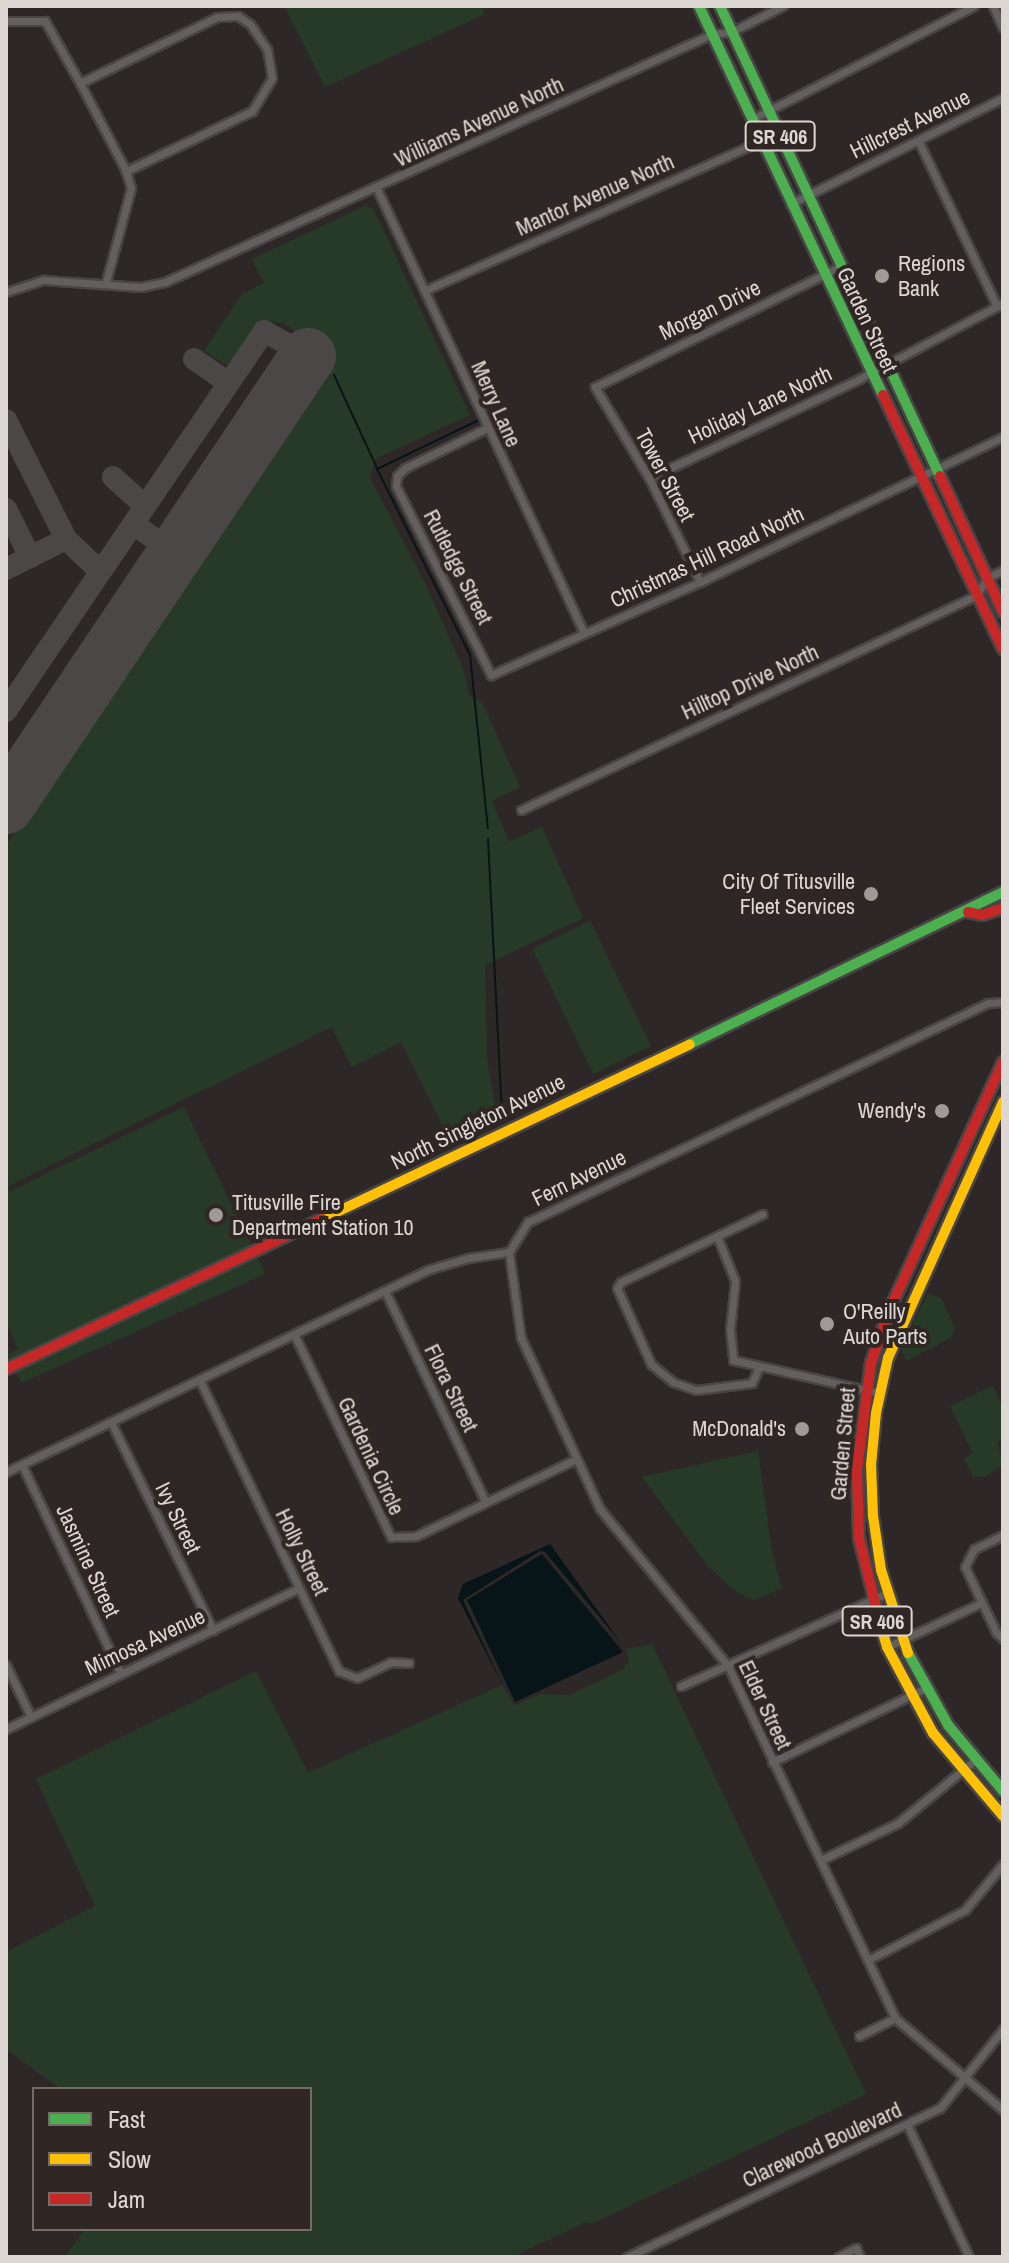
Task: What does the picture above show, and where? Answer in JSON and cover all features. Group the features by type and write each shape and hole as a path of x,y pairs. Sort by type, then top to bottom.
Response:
{"main road":[{"name":"Garden Street","path":"699,6 1003,649"},
{"name":"Garden Street","path":"720,6 1003,612"},
{"name":"North Singleton Avenue","path":"6,1369 968,912 977,903 1003,892"},
{"name":"North Singleton Avenue","path":"968,912 982,915 1003,908"},
{"name":"Garden Street","path":"1003,1062 889,1311 871,1363 857,1469 858,1531 872,1600 887,1647 933,1733 1003,1816"},
{"name":"Garden Street","path":"1003,1102 898,1334 880,1393 871,1465 873,1516 887,1593 902,1641 926,1688 975,1760 1003,1791"},
{"path":"977,1157 974,1138 980,1111"},
{"path":"961,1194 968,1166 962,1149"}],"street":[{"path":"731,32 783,6"},
{"path":"752,119 974,6"},
{"path":"993,6 1003,28"},
{"path":"80,83 217,17 238,16 250,24 267,49 272,78 252,111 126,171"},
{"path":"6,21 45,21 126,171 131,188 106,282"},
{"name":"Williams Avenue North","path":"6,292 44,280 106,282 141,287 165,282 377,189 712,34 731,32"},
{"name":"Hillcrest Avenue","path":"790,204 1003,98"},
{"name":"Mantor Avenue North","path":"426,290 779,133"},
{"path":"918,140 1000,304"},
{"name":"Merry Lane","path":"377,189 584,633"},
{"name":"Morgan Drive","path":"595,387 841,266"},
{"name":"Holiday Lane North","path":"649,478 1000,304"},
{"name":"Tower Street","path":"595,387 649,478 700,582"},
{"name":"Rutledge Street","path":"487,428 405,468 397,476 396,486 491,675"},
{"name":"Christmas Hill Road North","path":"491,675 700,582 1003,437"},
{"path":"977,595 987,578 1003,570"},
{"name":"Hilltop Drive North","path":"521,810 977,595"},
{"name":"Fern Avenue","path":"509,1252 528,1222 988,1003 1003,1002"},
{"path":"759,1367 752,1383 696,1390 673,1382 651,1364 617,1294 621,1282 763,1214"},
{"path":"717,1236 735,1281 730,1329 733,1360 880,1393"},
{"path":"6,1472 295,1336 427,1270 468,1258 509,1252"},
{"name":"Elder Street","path":"509,1252 521,1338 600,1509 728,1666 895,2018 1003,2110"},
{"name":"Flora Street","path":"385,1291 485,1501"},
{"name":"Gardenia Circle","path":"295,1336 391,1537 416,1536 576,1459"},
{"name":"Holly Street","path":"200,1381 339,1671 357,1678 391,1662 409,1663"},
{"name":"Ivy Street","path":"111,1422 213,1630"},
{"name":"Jasmine Street","path":"22,1465 121,1674"},
{"path":"1003,1535 974,1549 966,1561 966,1572 1003,1639"},
{"name":"Mimosa Avenue","path":"6,1729 299,1588"},
{"path":"681,1686 887,1593"},
{"path":"887,1647 981,1603"},
{"path":"6,1665 31,1717"},
{"path":"772,1762 926,1688"},
{"path":"821,1860 898,1823 975,1760"},
{"path":"868,1960 965,1910 1003,1864"},
{"path":"859,2036 895,2018"},
{"name":"Clarewood Boulevard","path":"627,2257 908,2126 940,2108 1003,2029"},
{"path":"908,2126 969,2257"},
{"path":"838,2257 856,2248 860,2257"}],"green space":[{"path":"284,6 481,6 485,14 325,87"},
{"path":"367,205 374,210 470,415 375,459 370,478 424,581 463,668 469,695 482,702 520,787 492,801 509,842 542,827 583,918 485,965 487,1059 497,1117 450,1140 401,1042 352,1067 332,1027 6,1187 6,846 331,357 282,322 259,323 227,365 204,351 242,294 264,283 252,259"},
{"path":"590,921 651,1046 593,1074 532,949"},
{"path":"184,1107 252,1247 11,1362 7,1355 18,1349 6,1322 6,1193"},
{"path":"256,1254 265,1274 21,1383 12,1363"},
{"path":"928,1293 941,1298 955,1328 952,1337 906,1361 901,1348"},
{"path":"993,1386 1003,1409 1003,1439 997,1442 1003,1465 985,1477 973,1476 964,1459 973,1453 950,1406"},
{"path":"758,1451 772,1553 782,1588 753,1600 734,1590 707,1565 642,1477"},
{"path":"652,1644 866,2094 591,2224 586,2222 512,2257 65,2257 84,2231 312,2231 312,2087 58,2087 6,2049 6,1952 95,1906 36,1779 256,1671 308,1773 502,1685 514,1705 541,1694 570,1695 623,1669 629,1660 626,1649"}],"shaded area":[{"path":"550,1544 621,1643 545,1552 540,1551 463,1600 503,1686 458,1598 463,1584"},
{"path":"542,1554 623,1652 515,1702 467,1600"}],"waterway":[{"path":"334,375 377,468"},
{"path":"479,420 377,469 470,655 488,828"},
{"path":"488,839 502,1112"}],"taxiway":[{"path":"6,711 264,331 308,356"},
{"path":"194,359 227,382"},
{"path":"6,420 66,539 100,571"},
{"path":"113,477 145,506"},
{"path":"6,509 30,557"},
{"path":"134,524 175,554"},
{"path":"6,569 66,539"}],"runway":[{"path":"6,806 308,356"}],"traffic: fast":[{"path":"699,6 883,395"},
{"path":"720,6 940,476"},
{"path":"690,1044 1003,892"},
{"path":"908,1653 948,1725 1003,1791"}],"traffic: slow":[{"path":"322,1219 690,1044"},
{"path":"908,1653 881,1570 873,1516 871,1465 876,1413 888,1358 1003,1102"},
{"path":"881,1627 887,1647 933,1733 1003,1816"}],"traffic: jam":[{"path":"883,395 1003,649"},
{"path":"940,476 1003,612"},
{"path":"968,912 982,915 1003,908"},
{"path":"881,1627 859,1538 857,1469 871,1363 889,1311 1003,1062"},
{"path":"6,1369 322,1219"}],"place":[{"name":"Regions Bank","path":"882,276"},
{"name":"City Of Titusville Fleet Services","path":"871,894"},
{"name":"Wendy's","path":"942,1111"},
{"name":"Titusville Fire Department Station 10","path":"216,1215"},
{"name":"O'Reilly Auto Parts","path":"827,1324"},
{"name":"McDonald's","path":"802,1429"}]}
